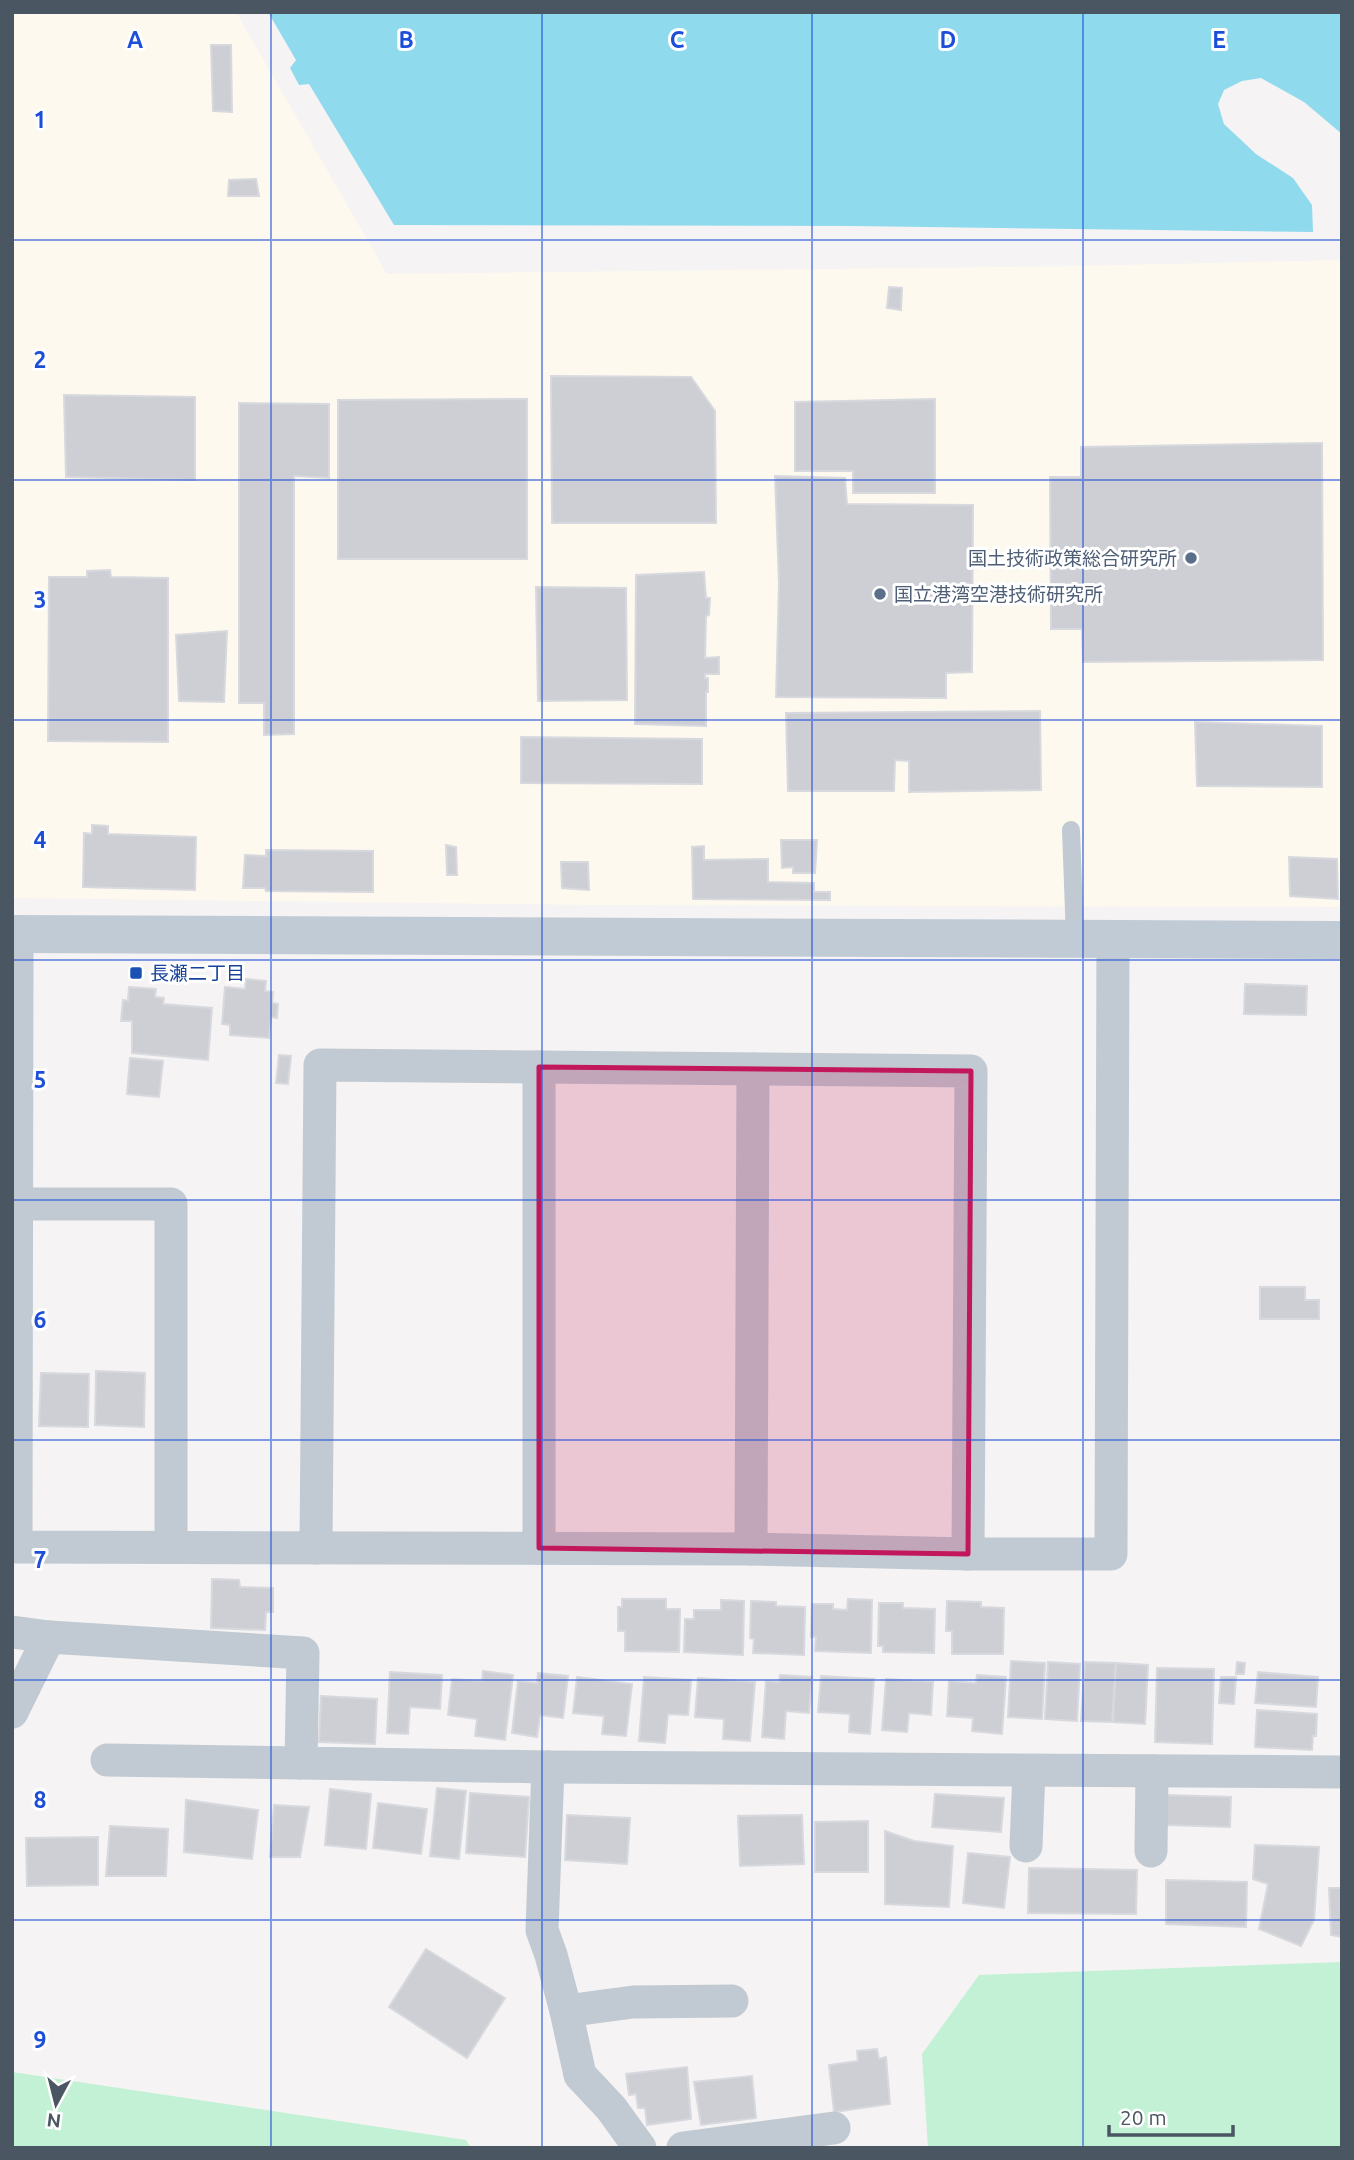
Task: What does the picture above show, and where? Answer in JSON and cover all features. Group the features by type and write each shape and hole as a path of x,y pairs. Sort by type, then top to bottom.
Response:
{"street":[{"path":"1113,939 1111,1554 751,1549 16,1547 15,934 1342,940"},
{"path":"316,1548 320,1065 539,1066 971,1071 968,1554"},
{"path":"539,1066 539,1548"},
{"path":"751,1549 753,1069"},
{"path":"16,1204 171,1204 171,1547"},
{"path":"12,1632 49,1637 303,1653 301,1763"},
{"path":"12,1712 49,1637"},
{"path":"107,1760 548,1767 1342,1772"},
{"path":"548,1767 542,1930 566,2011 580,2075 611,2108 640,2148"},
{"path":"1026,1846 1029,1771"},
{"path":"1151,1851 1152,1771"},
{"path":"566,2011 633,2002 732,2001"},
{"path":"683,2148 834,2128"}],"lane":[{"path":"1070,830 1075,939"}],"highlighted area":[{"path":"539,1067 971,1071 968,1554 539,1548"}],"shaded area":[{"path":"12,12 236,12 387,274 1076,266 1342,260 1342,907 594,905 12,898"}],"green space":[{"path":"1342,1962 1342,2148 928,2148 922,2054 979,1975"},
{"path":"12,2072 466,2140 471,2148 12,2148"}],"water":[{"path":"268,12 1342,12 1342,134 1304,102 1261,78 1242,81 1224,90 1218,104 1224,124 1256,154 1293,178 1312,205 1313,232 852,226 394,225 309,84 299,85 290,68 296,60"}],"building":[{"path":"211,45 231,45 232,112 213,111"},
{"path":"256,179 259,196 228,196 229,180"},
{"path":"889,287 902,288 901,310 887,308"},
{"path":"551,376 691,377 715,411 716,523 552,523"},
{"path":"64,395 195,397 195,480 66,477"},
{"path":"527,399 527,559 338,559 338,400"},
{"path":"935,399 935,493 853,493 853,471 795,471 795,402"},
{"path":"239,403 329,404 329,478 294,476 294,734 264,735 264,703 239,703"},
{"path":"1322,443 1323,660 1083,662 1082,629 1051,629 1050,477 1081,477 1081,447"},
{"path":"775,476 845,478 847,504 973,505 972,672 946,673 946,698 776,697 779,584"},
{"path":"110,570 111,577 168,578 168,742 48,741 49,577 87,577 87,571"},
{"path":"704,572 706,598 710,598 709,615 706,616 705,658 719,657 719,674 705,674 705,678 708,678 706,726 635,724 636,575"},
{"path":"536,587 626,588 627,700 538,701"},
{"path":"227,631 224,702 179,701 176,635"},
{"path":"1040,711 1041,790 909,792 909,761 895,760 894,791 788,791 786,713"},
{"path":"1195,722 1322,726 1322,787 1197,786"},
{"path":"521,737 702,739 702,784 521,783"},
{"path":"92,825 108,826 108,834 196,837 195,890 83,887 84,833 92,834"},
{"path":"781,840 817,840 815,873 793,873 793,867 782,868"},
{"path":"446,845 456,847 457,875 447,875"},
{"path":"704,846 704,860 768,859 768,882 814,883 814,892 830,892 830,900 693,899 692,847"},
{"path":"266,850 373,851 373,892 266,891 265,888 243,888 245,855 266,856"},
{"path":"1289,857 1337,859 1338,899 1290,896"},
{"path":"561,862 588,862 589,890 562,888"},
{"path":"246,979 266,981 265,991 273,992 272,1003 278,1004 277,1018 271,1017 269,1038 230,1035 230,1025 222,1024 225,987 245,989"},
{"path":"1245,984 1307,986 1306,1015 1244,1014"},
{"path":"129,987 156,989 155,997 164,998 163,1004 212,1008 208,1060 132,1053 132,1021 121,1021 123,1000 128,1001"},
{"path":"279,1055 291,1056 288,1084 276,1083"},
{"path":"130,1058 163,1061 159,1097 127,1094"},
{"path":"1260,1287 1305,1287 1305,1300 1319,1300 1319,1319 1260,1319"},
{"path":"96,1371 145,1373 144,1427 95,1425"},
{"path":"41,1373 89,1374 88,1427 39,1426"},
{"path":"212,1579 239,1580 240,1587 273,1588 273,1612 266,1612 265,1630 211,1628"},
{"path":"622,1599 666,1599 666,1609 680,1609 679,1652 625,1651 625,1631 618,1631 618,1607 622,1607"},
{"path":"848,1599 872,1600 871,1653 815,1651 816,1637 811,1637 812,1604 833,1604 833,1609 847,1610"},
{"path":"721,1600 744,1601 743,1655 684,1652 685,1619 694,1619 694,1610 721,1610"},
{"path":"751,1601 776,1602 776,1606 805,1607 804,1655 753,1653 754,1639 750,1638"},
{"path":"947,1601 981,1602 981,1607 1004,1608 1003,1654 952,1654 952,1631 946,1631"},
{"path":"879,1603 903,1603 903,1608 935,1609 934,1653 883,1652 883,1646 878,1646"},
{"path":"1011,1661 1045,1663 1042,1719 1008,1717"},
{"path":"1048,1662 1080,1664 1077,1721 1045,1719"},
{"path":"1085,1662 1116,1663 1112,1722 1081,1721"},
{"path":"1237,1662 1245,1663 1244,1674 1236,1674"},
{"path":"1116,1663 1148,1665 1145,1724 1113,1722"},
{"path":"1157,1668 1214,1669 1212,1744 1155,1742"},
{"path":"483,1671 513,1675 505,1740 475,1736 477,1719 448,1715 452,1679 482,1681"},
{"path":"390,1672 442,1675 440,1709 410,1707 408,1734 387,1733"},
{"path":"1258,1672 1318,1677 1316,1707 1255,1703"},
{"path":"538,1673 568,1676 563,1718 540,1715 537,1737 512,1733 518,1681 537,1683"},
{"path":"780,1675 812,1677 809,1713 786,1711 784,1739 762,1737 766,1681 779,1682"},
{"path":"977,1675 1006,1677 1002,1734 972,1731 973,1718 947,1716 949,1681 976,1683"},
{"path":"821,1676 874,1679 870,1734 849,1732 850,1714 818,1712"},
{"path":"577,1677 632,1684 626,1736 602,1734 604,1716 573,1713"},
{"path":"644,1677 691,1680 688,1715 668,1714 665,1743 639,1741"},
{"path":"1221,1677 1236,1677 1234,1704 1219,1703"},
{"path":"698,1678 755,1682 750,1741 723,1739 724,1719 695,1717"},
{"path":"886,1679 933,1682 931,1715 909,1713 907,1732 882,1730"},
{"path":"321,1696 377,1699 375,1744 319,1742"},
{"path":"1257,1710 1317,1714 1312,1750 1255,1747"},
{"path":"437,1788 466,1791 459,1859 430,1856"},
{"path":"330,1789 371,1794 366,1849 325,1845"},
{"path":"470,1793 529,1797 525,1857 466,1853"},
{"path":"935,1794 1004,1798 1001,1832 932,1827"},
{"path":"1166,1795 1231,1797 1230,1827 1165,1825"},
{"path":"186,1800 258,1810 252,1859 184,1852"},
{"path":"378,1803 427,1809 421,1854 373,1848"},
{"path":"274,1805 309,1807 300,1857 270,1857"},
{"path":"567,1815 630,1818 627,1864 565,1860"},
{"path":"802,1815 804,1864 740,1866 738,1816"},
{"path":"868,1821 868,1872 815,1872 815,1822"},
{"path":"110,1826 168,1829 166,1876 106,1876"},
{"path":"885,1831 914,1841 953,1846 949,1907 885,1904"},
{"path":"98,1837 98,1885 27,1886 26,1838"},
{"path":"1255,1845 1319,1847 1314,1920 1301,1946 1259,1929 1268,1884 1253,1879"},
{"path":"968,1853 1010,1857 1004,1908 963,1903"},
{"path":"1029,1868 1137,1870 1136,1914 1028,1913"},
{"path":"1166,1880 1247,1882 1246,1927 1166,1924"},
{"path":"1329,1888 1342,1888 1342,1937 1331,1935"},
{"path":"426,1949 505,1998 467,2058 389,2007"},
{"path":"877,2049 879,2059 886,2057 890,2104 834,2112 829,2065 858,2061 857,2051"},
{"path":"687,2067 691,2119 647,2125 645,2108 638,2108 636,2094 629,2095 626,2074"},
{"path":"752,2076 756,2118 701,2125 694,2082"}],"place":[{"name":"国土技術政策総合研究所","path":"1191,558"},
{"name":"国立港湾空港技術研究所","path":"880,594"},
{"name":"長瀬二丁目","path":"136,973"}]}
